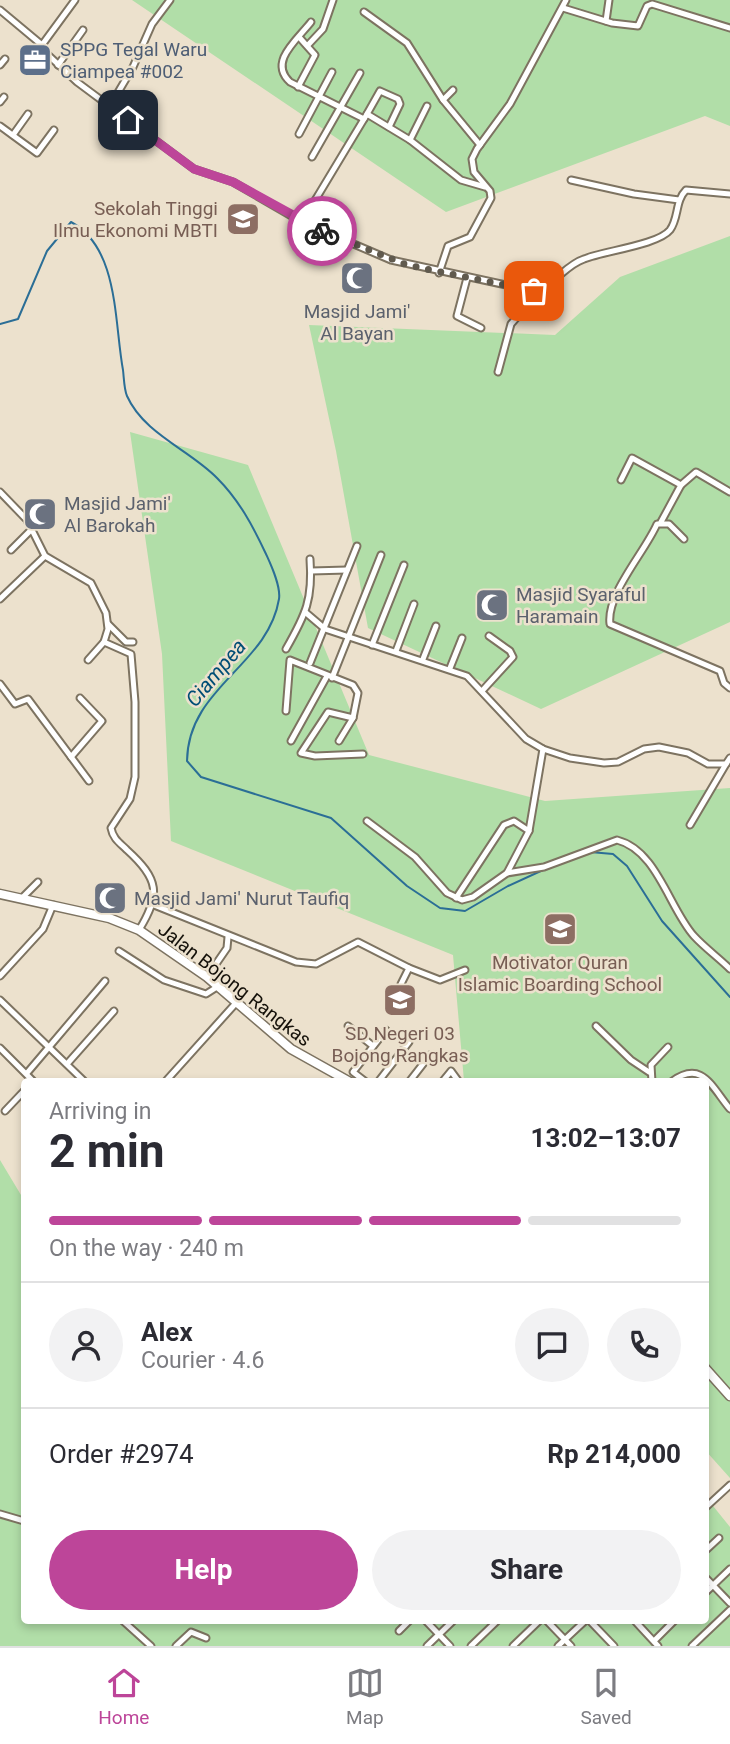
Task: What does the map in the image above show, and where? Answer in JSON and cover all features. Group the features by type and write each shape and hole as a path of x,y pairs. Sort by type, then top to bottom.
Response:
{"main road":[{"name":"Jalan Bojong Rangkas","path":"0,894 110,918 139,930 207,978 291,1049 343,1078"},
{"path":"709,1372 730,1396"}],"street":[{"path":"42,45 75,0"},
{"path":"110,106 133,67 152,24 170,0"},
{"path":"308,45 323,29 333,0"},
{"path":"439,273 449,246 470,237 477,229 492,195 476,178 474,155 510,104 566,0"},
{"path":"606,21 609,0"},
{"path":"563,8 606,21 638,26 647,6 652,4 730,28"},
{"path":"0,10 42,45 58,65 181,162 239,185 302,222 378,255 439,273 534,291 546,287 581,259 648,241 667,233 673,226 683,192 691,188 730,194"},
{"path":"364,12 407,43 443,100 480,145"},
{"path":"311,22 282,59 279,68 286,79 318,98 389,127 461,180 485,187"},
{"path":"58,65 83,30"},
{"path":"299,37 315,55 299,87"},
{"path":"0,65 5,59"},
{"path":"299,134 332,72"},
{"path":"312,157 360,72"},
{"path":"443,100 453,90"},
{"path":"302,222 380,91 398,99 400,104 389,127"},
{"path":"410,140 427,106"},
{"path":"13,135 28,114"},
{"path":"0,126 37,153 54,130"},
{"path":"571,180 634,194 679,200"},
{"path":"467,278 457,316 481,328"},
{"path":"498,372 511,324 531,301 534,291"},
{"path":"621,480 632,458 681,485"},
{"path":"730,492 696,472 681,485 662,522 657,524 624,580 614,601 610,624 720,671 724,684 730,688"},
{"path":"0,492 13,503 32,529 45,556 91,583 110,627 126,642 133,642"},
{"path":"662,522 669,524 684,539"},
{"path":"11,550 32,529"},
{"path":"310,663 326,629 357,546"},
{"path":"291,741 329,677 381,555"},
{"path":"0,599 45,556"},
{"path":"286,649 305,612 312,590 310,559"},
{"path":"372,645 404,565"},
{"path":"311,571 347,570"},
{"path":"396,651 414,604"},
{"path":"305,612 326,629 423,659 467,676 526,739 543,749 570,758 604,764 618,762 645,749 659,747 688,753 708,764 728,761"},
{"path":"88,660 104,642 107,621"},
{"path":"423,659 436,626"},
{"path":"482,691 513,657 512,652 489,636"},
{"path":"450,668 461,638"},
{"name":"Jalan Bojong Rangkas","path":"104,642 130,653 135,702 134,790 124,811 112,823 112,834 147,868 154,905 139,930"},
{"path":"286,711 290,660 355,687 358,702 354,718 339,741"},
{"path":"0,684 15,704 28,699 89,781"},
{"path":"71,757 102,721 80,698"},
{"path":"354,718 328,712 301,753 315,756 363,754"},
{"path":"507,873 529,831 543,749"},
{"path":"690,825 728,761"},
{"path":"366,821 415,858 447,893 468,900 507,873 544,867 617,840 625,842 640,854 658,878 672,906 694,935 730,970"},
{"path":"456,898 506,823 513,821 529,831"},
{"path":"21,899 38,882"},
{"path":"0,976 43,929 53,905"},
{"path":"154,905 228,937 310,965 355,941 440,980 465,970"},
{"path":"207,978 227,948 228,937"},
{"path":"119,951 177,986 206,994 217,987"},
{"path":"401,984 409,968"},
{"path":"27,1073 105,981"},
{"path":"0,1000 81,1078"},
{"path":"168,1078 236,1003"},
{"path":"67,1064 114,1011"},
{"path":"348,1026 373,1046"},
{"path":"596,1026 631,1060 649,1072"},
{"path":"361,1078 353,1072 386,1030"},
{"path":"381,1078 409,1042"},
{"path":"651,1078 651,1065 668,1047"},
{"path":"0,1048 31,1078"},
{"path":"412,1078 430,1055"},
{"path":"676,1078 686,1071 695,1071 705,1078"},
{"path":"709,1083 730,1109"},
{"path":"5,1111 21,1094"},
{"path":"709,1505 728,1487"},
{"path":"0,1514 21,1520"},
{"path":"709,1547 719,1538"},
{"path":"709,1589 730,1569"},
{"path":"709,1581 730,1603"},
{"path":"692,1646 730,1611"},
{"path":"126,1624 151,1646"},
{"path":"399,1631 406,1624"},
{"path":"429,1624 450,1646"},
{"path":"427,1646 450,1624"},
{"path":"471,1646 494,1624"},
{"path":"513,1646 536,1624"},
{"path":"551,1624 571,1646"},
{"path":"558,1646 583,1624"},
{"path":"592,1624 614,1646"},
{"path":"638,1624 656,1644 673,1624"},
{"path":"176,1646 191,1632 206,1638"}],"green space":[{"path":"132,0 730,0 730,126 705,116 446,212"},
{"path":"730,236 730,622 541,709 368,628 336,451 309,325 555,335 620,277"},
{"path":"130,432 248,465 369,755 545,801 730,788 730,1478 709,1454 709,1078 464,1078 453,955 171,841 162,654"},
{"path":"0,1160 21,1195 21,1624 709,1624 709,1501 730,1527 730,1646 0,1646"}],"waterway":[{"name":"Ciampea","path":"0,324 18,319 47,251 71,222 87,234 98,249 112,287 127,396 144,421 206,468 225,486 251,523 270,564 279,594 272,622 260,642 200,714 191,736 187,761 201,777 331,818 407,886 440,908 465,911 508,886 543,870"},
{"name":"Ciampea","path":"590,852 613,854 627,866 662,921 730,997"}],"way so far":[{"path":"322,231 407,265 534,291"}],"place":[{"name":"SPPG Tegal Waru Ciampea #002","path":"35,60"},
{"name":"Sekolah Tinggi Ilmu Ekonomi MBTI","path":"243,219"},
{"name":"Masjid Jami' Al Bayan","path":"357,278"},
{"name":"Masjid Jami' Al Barokah","path":"40,514"},
{"name":"Masjid Syaraful Haramain","path":"492,605"},
{"name":"Masjid Jami' Nurut Taufiq","path":"110,898"},
{"name":"Motivator Quran Islamic Boarding School","path":"560,929"},
{"name":"SD Negeri 03 Bojong Rangkas","path":"400,1000"}],"route":[{"path":"128,120 181,162 203,173 233,182 322,231"}]}
